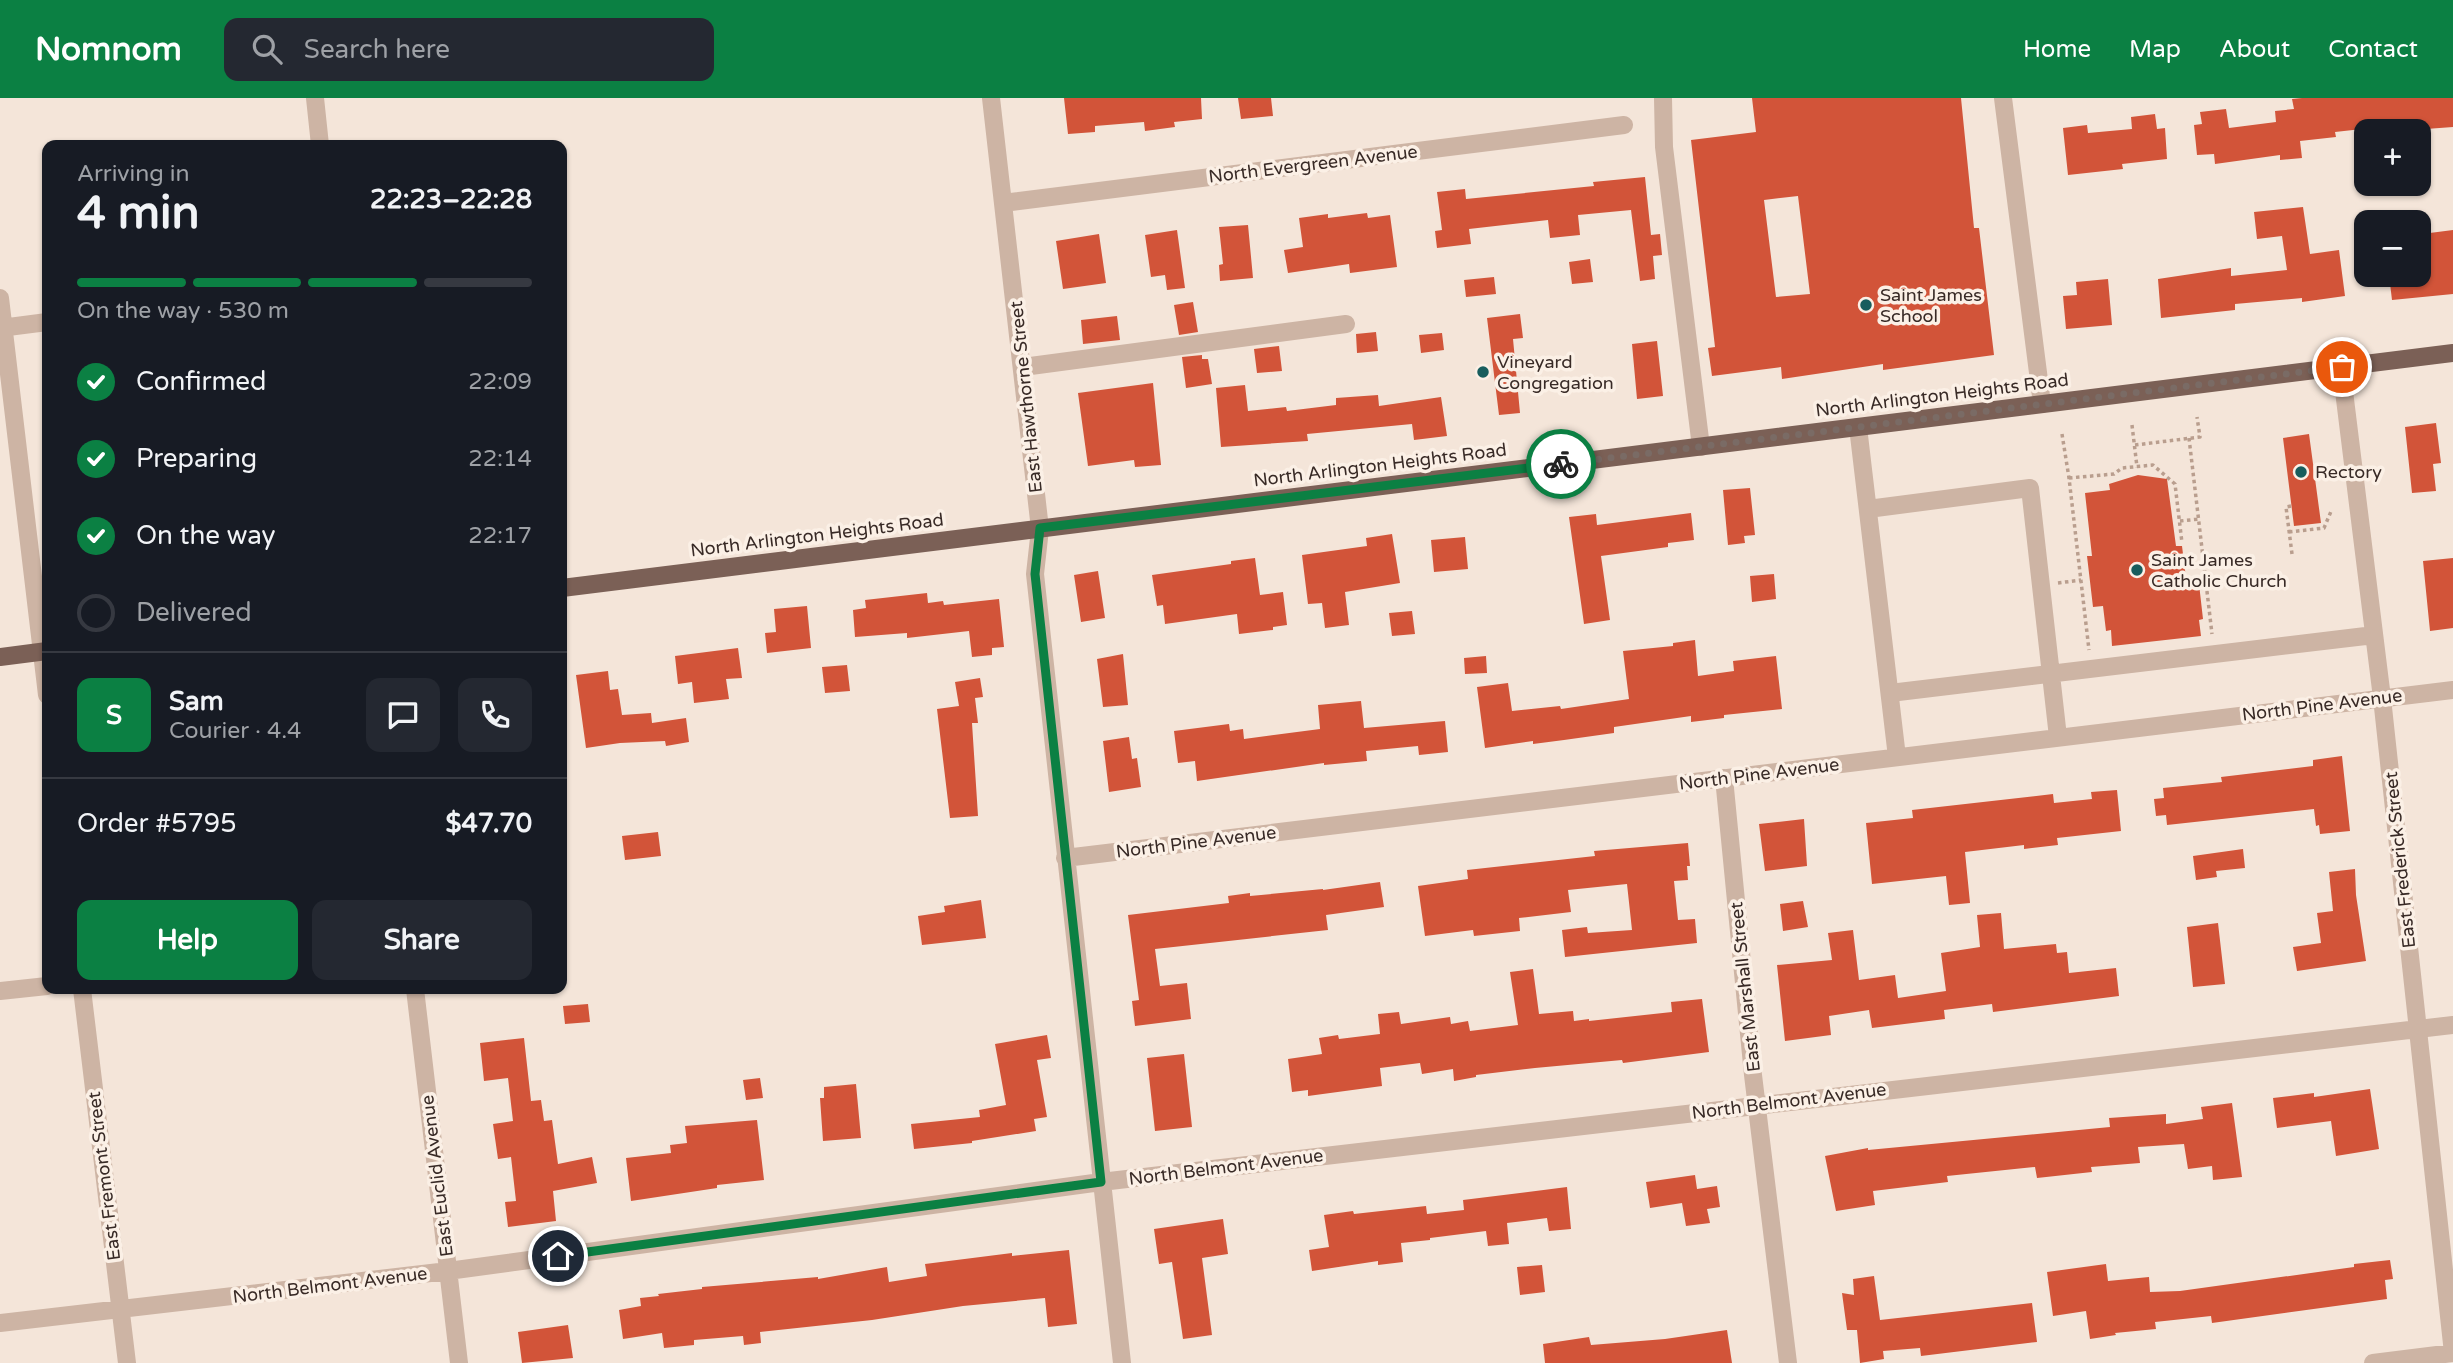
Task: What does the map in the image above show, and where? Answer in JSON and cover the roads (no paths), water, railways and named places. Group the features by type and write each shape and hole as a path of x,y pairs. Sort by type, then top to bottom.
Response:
{"main road":[{"name":"North Arlington Heights Road","path":"567,587 2453,352"},
{"path":"0,657 42,651"}],"street":[{"path":"315,98 319,140"},
{"name":"East Hawthorne Street","path":"991,98 1040,528 1035,574 1122,1363"},
{"path":"1663,98 1664,147 1701,447"},
{"path":"2003,98 2042,404"},
{"name":"North Evergreen Avenue","path":"1003,203 1624,125"},
{"path":"0,298 42,628"},
{"path":"2,328 42,323"},
{"path":"1023,367 1346,324"},
{"name":"East Frederick Street","path":"2342,367 2382,698 2453,1353"},
{"path":"1858,427 1897,757"},
{"path":"1868,509 2030,488 2058,737"},
{"path":"1890,693 2374,635"},
{"name":"North Pine Avenue","path":"1065,858 2453,690"},
{"name":"East Marshall Street","path":"1724,778 1757,1105 1788,1363"},
{"path":"0,991 42,987"},
{"name":"East Fremont Street","path":"83,994 127,1363"},
{"name":"East Euclid Avenue","path":"416,994 459,1363"},
{"name":"North Belmont Avenue","path":"0,1324 448,1271 1101,1182 2453,1025"},
{"path":"2374,1363 2453,1353"}],"place":[{"name":"Saint James School","path":"1866,305"},
{"name":"Vineyard Congregation","path":"1483,372"},
{"name":"Rectory","path":"2301,472"},
{"name":"Saint James Catholic Church","path":"2137,570"}]}
